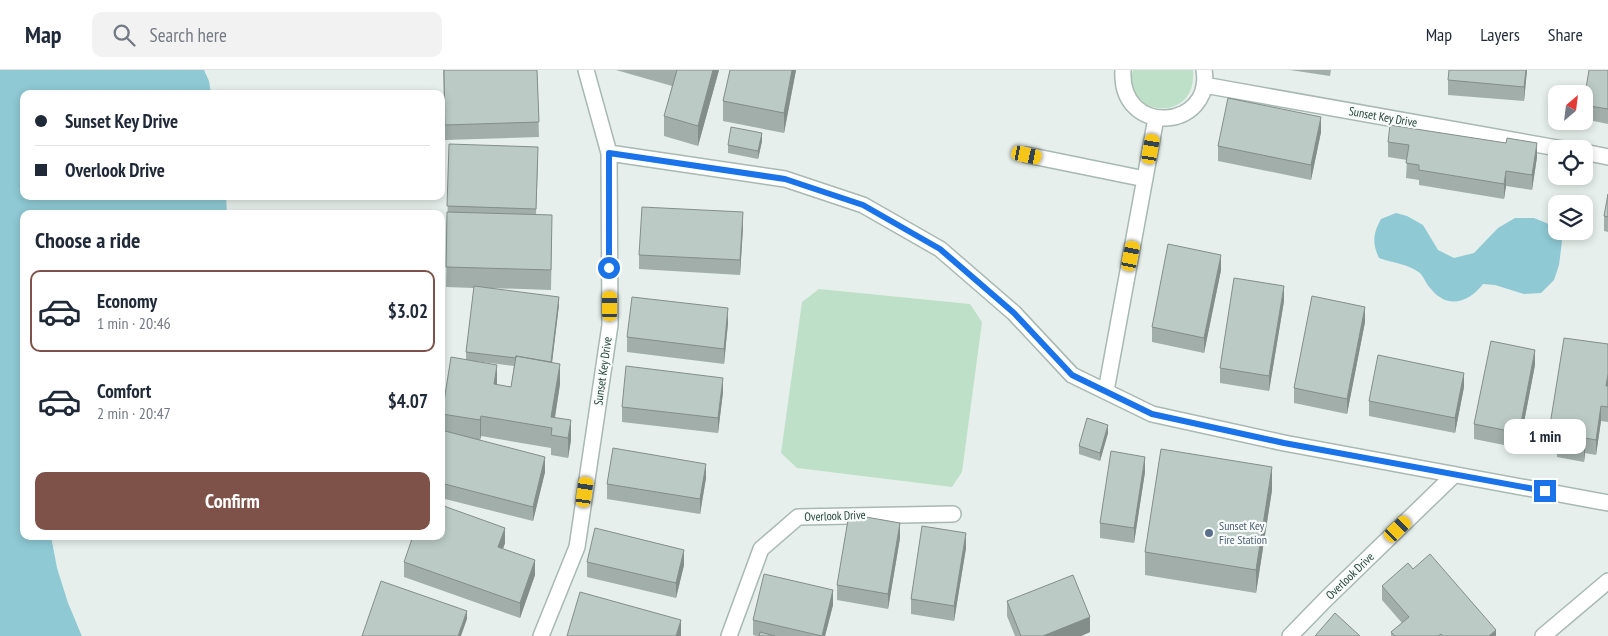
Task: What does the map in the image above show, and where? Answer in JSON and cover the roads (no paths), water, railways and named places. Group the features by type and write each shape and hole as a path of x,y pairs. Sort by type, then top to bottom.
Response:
{"lane":[{"name":"Sunset Key Drive","path":"540,636 577,548 610,325 609,153 586,70"},
{"path":"1123,70 1122,82 1133,106 1144,114 1156,118 1169,119 1182,115 1192,108 1200,97 1204,85 1204,70"},
{"name":"Sunset Key Drive","path":"1204,85 1548,146"},
{"path":"1106,391 1156,118"},
{"path":"609,153 785,179 863,205 940,249 1014,313 1072,375 1152,414 1284,443 1608,503"},
{"path":"1593,154 1608,157"},
{"path":"1027,155 1145,179"},
{"name":"Overlook Drive","path":"1290,636 1454,475"},
{"name":"Overlook Drive","path":"729,636 761,549 798,517 953,514"},
{"path":"1543,636 1608,581"}],"water":[{"path":"0,70 204,70 210,90 20,90 20,200 226,200 227,210 20,210 20,540 52,540 64,587 82,636 0,636"},
{"path":"1396,213 1407,216 1423,225 1438,250 1454,258 1474,253 1498,228 1515,218 1534,218 1548,224 1548,240 1562,241 1559,265 1554,280 1541,293 1524,294 1495,285 1483,284 1465,299 1458,301 1444,300 1431,289 1420,273 1379,258 1374,238 1381,219"}],"place":[{"name":"Sunset Key Fire Station","path":"1209,533"}]}
